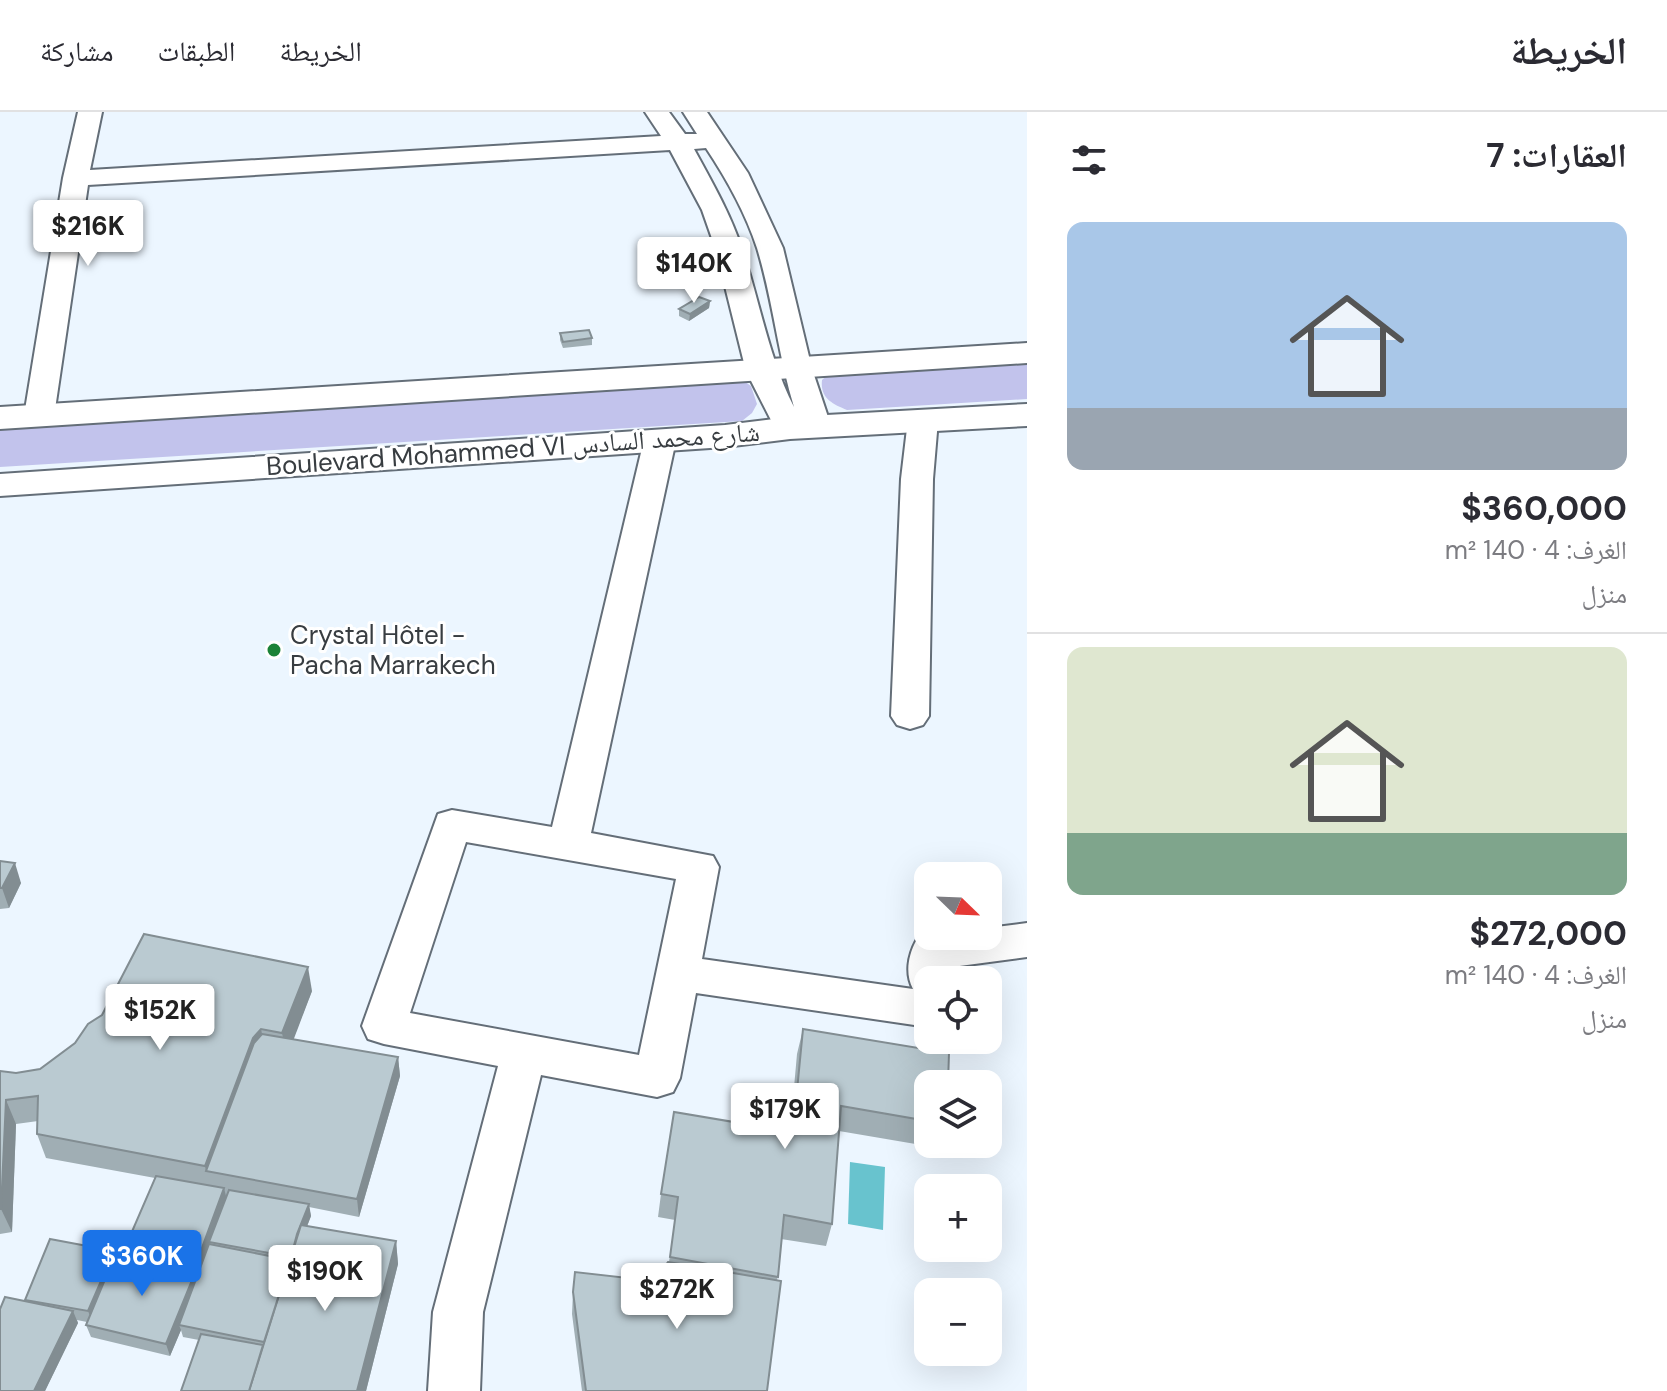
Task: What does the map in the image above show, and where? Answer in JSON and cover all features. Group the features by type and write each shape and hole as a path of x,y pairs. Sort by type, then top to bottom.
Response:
{"main road":[{"path":"0,418 1027,353"},
{"name":"Boulevard Mohammed VI شارع محمد السادس","path":"0,485 660,440 803,427 1027,415"}],"street":[{"path":"39,416 76,178 90,112"},
{"path":"657,112 678,142 715,210 729,250 761,371 803,427"},
{"path":"695,112 716,140 755,211 770,248 797,369 803,427"},
{"path":"76,178 716,140"},
{"path":"910,716 917,479 923,420"},
{"path":"568,845 660,440"},
{"path":"452,825 568,845 699,867 657,1078 384,1026 452,825"},
{"path":"931,966 931,953 1027,940"},
{"path":"678,973 914,1007"},
{"path":"454,1391 458,1312 524,1053"}],"shaded area":[{"path":"1027,361 1027,399 847,410 828,400 822,386 822,380 830,373"},
{"path":"738,377 751,386 757,404 742,421 0,467 0,425"},
{"path":"850,1162 885,1167 883,1230 848,1224"}],"building":[{"path":"699,297 710,301 690,314 679,309"},
{"path":"589,330 592,338 563,342 560,333"},
{"path":"0,861 15,863 2,888 0,888"},
{"path":"144,934 308,967 282,1033 261,1029 253,1038 205,1166 37,1134 38,1096 6,1100 0,1209 0,1071 16,1073 40,1069 75,1043 88,1024 102,1015"},
{"path":"803,1029 914,1047 914,1054 949,1054 948,1070 914,1070 914,1119 841,1106 832,1224 784,1215 778,1277 670,1257 678,1197 661,1194 674,1112 793,1132"},
{"path":"262,1034 398,1057 357,1199 206,1171 254,1043"},
{"path":"156,1176 224,1188 196,1264 124,1250"},
{"path":"229,1190 309,1204 291,1257 209,1242"},
{"path":"301,1225 396,1241 357,1391 249,1391"},
{"path":"50,1239 114,1251 88,1311 25,1300"},
{"path":"209,1244 290,1260 264,1342 179,1325"},
{"path":"116,1253 197,1268 166,1344 86,1325"},
{"path":"668,1262 781,1281 767,1391 586,1391 573,1292 575,1272 654,1281"},
{"path":"5,1297 73,1311 34,1391 0,1391 0,1309"},
{"path":"201,1334 263,1345 249,1391 181,1391"}],"place":[{"name":"Crystal Hôtel - Pacha Marrakech","path":"274,650"}]}
